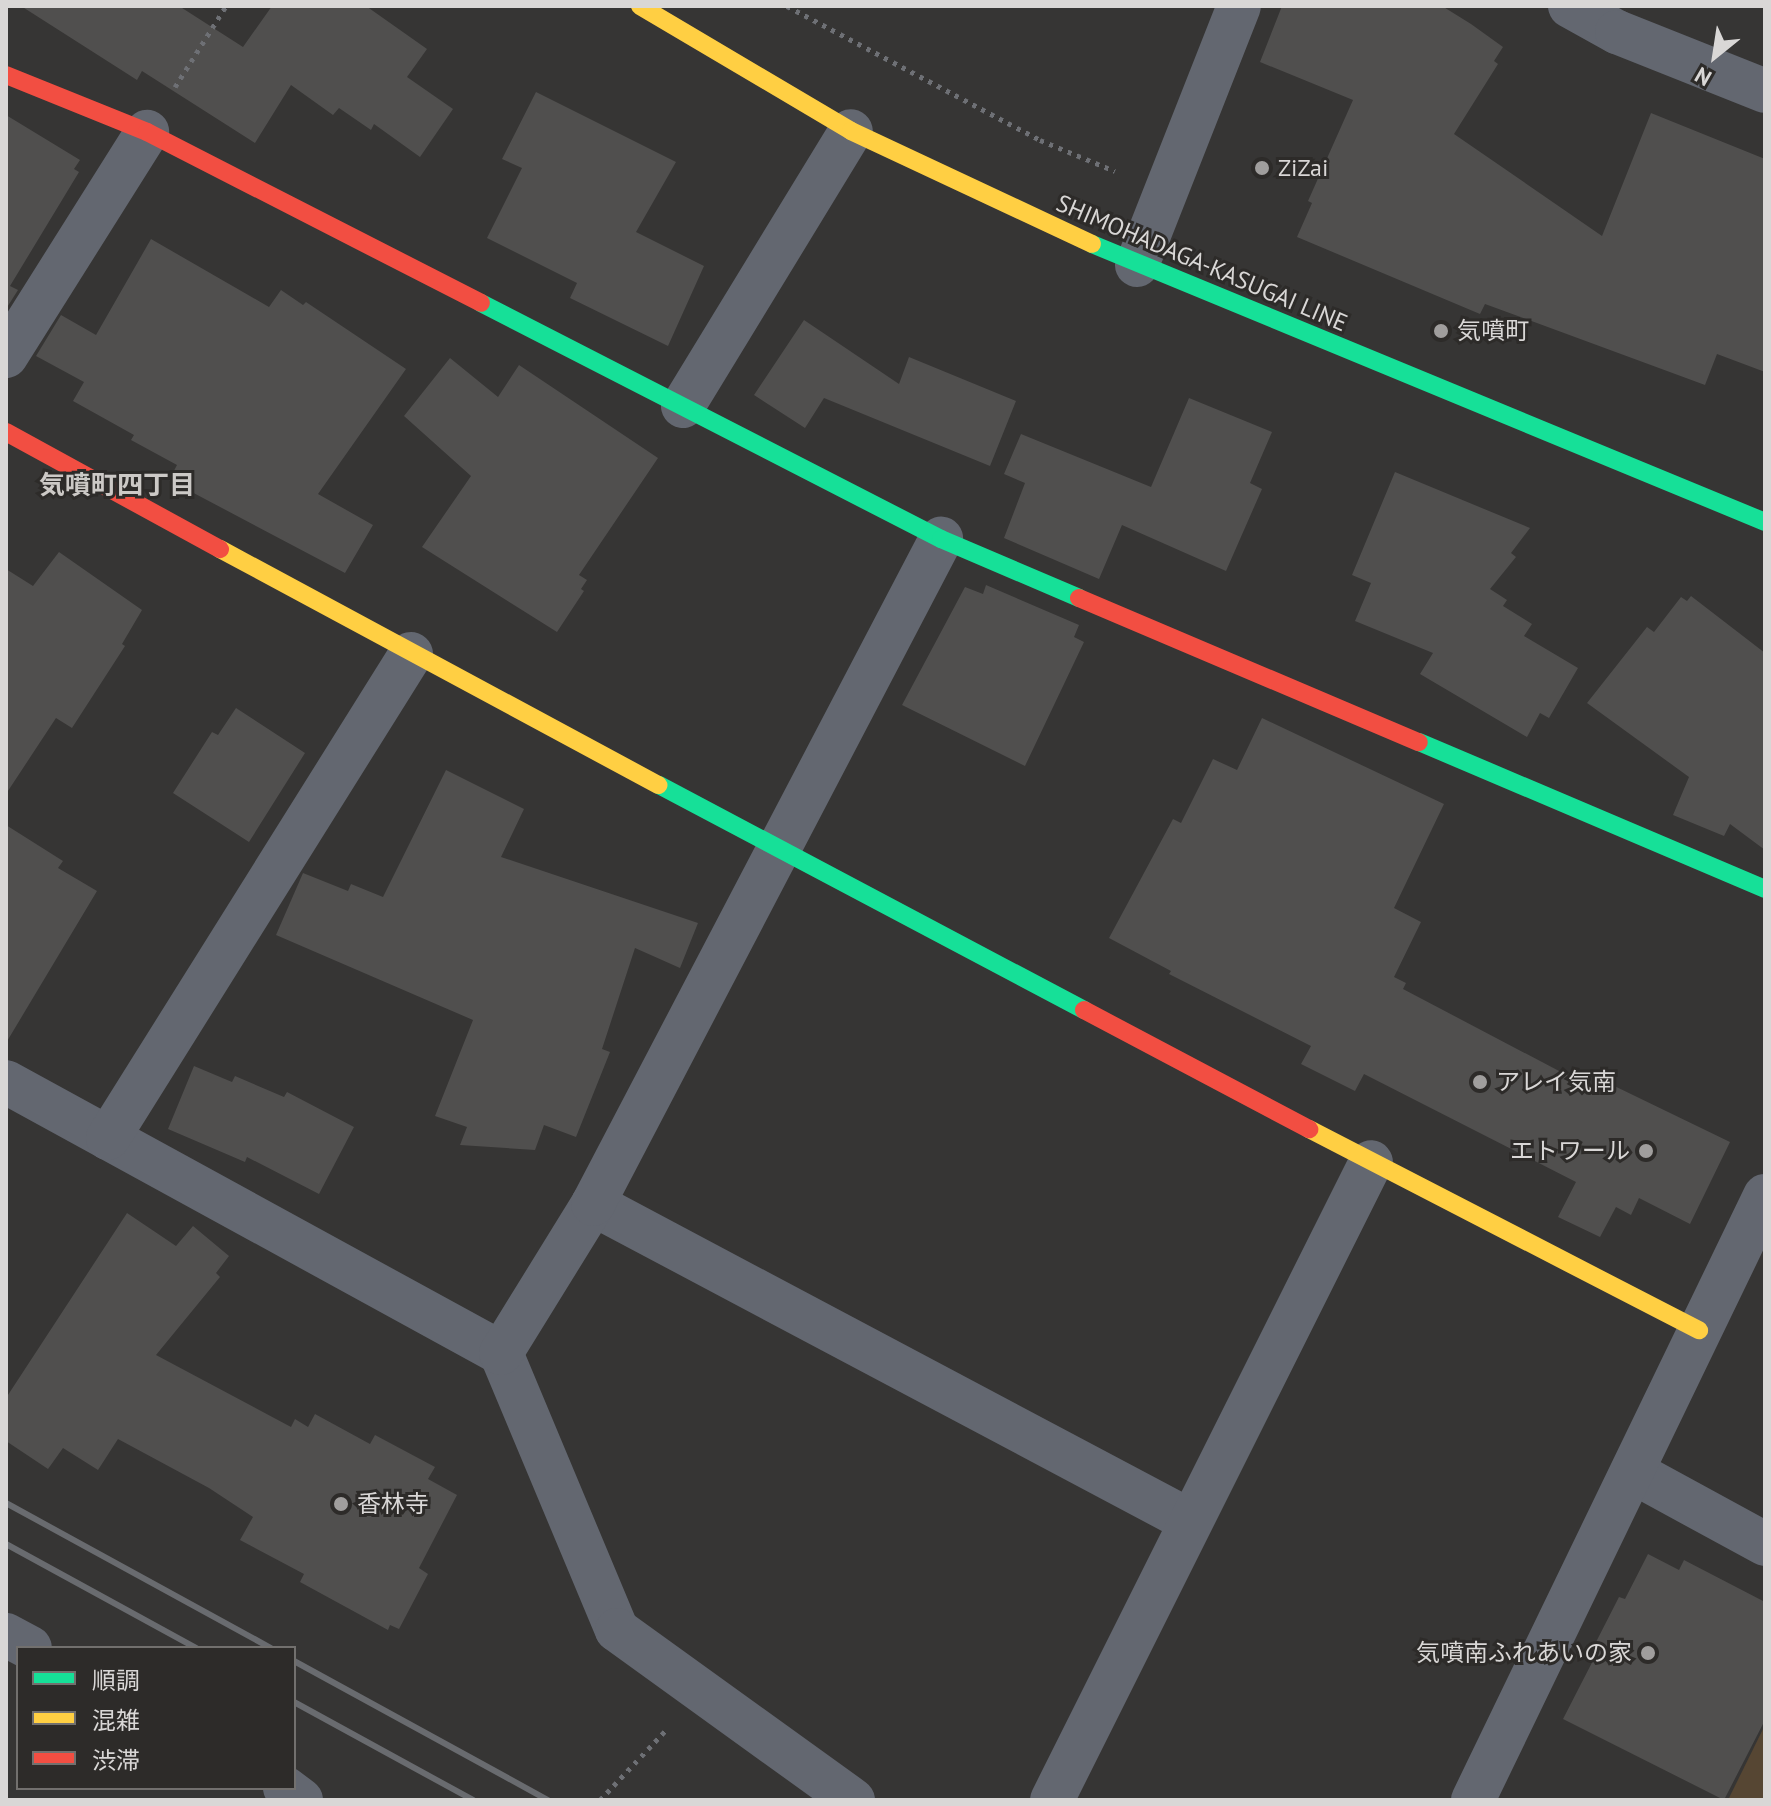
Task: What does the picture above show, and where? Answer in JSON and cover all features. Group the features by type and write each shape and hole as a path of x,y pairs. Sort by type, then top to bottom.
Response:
{"street":[{"name":"SHIMOHADAGA-KASUGAI LINE","path":"640,6 851,131 1137,265 1765,522"},
{"path":"1137,265 1239,6"},
{"path":"1570,6 1622,19 1765,91"},
{"path":"6,75 147,132 941,539 1765,889"},
{"path":"683,406 851,131"},
{"path":"6,356 147,132"},
{"path":"6,432 411,654 1371,1162 1699,1330"},
{"path":"501,1353 593,1204 941,539"},
{"path":"108,1138 411,654"},
{"path":"6,1082 501,1353 617,1630 853,1800"},
{"path":"1052,1800 1371,1162"},
{"path":"1473,1800 1765,1196"},
{"path":"593,1204 1190,1521"},
{"path":"1633,1472 1765,1544"},
{"path":"6,1635 26,1646"}],"path":[{"path":"147,132 226,6"},
{"path":"787,6 1040,140 1165,192"},
{"path":"600,1800 703,1691"}],"shaded area":[{"path":"1765,1725 1765,1800 1728,1800"}],"building":[{"path":"21,6 179,6 243,47 272,6 366,6 427,49 407,77 453,109 420,157 374,124 371,130 339,108 333,115 291,85 255,143 142,71 137,80"},
{"path":"1282,6 1442,6 1503,47 1494,61 1498,64 1454,134 1602,236 1651,113 1765,159 1765,372 1717,354 1705,385 1485,304 1480,314 1297,237 1312,203 1308,201 1353,100 1260,62"},
{"path":"536,92 676,162 636,232 704,266 668,346 570,298 577,283 487,238 522,168 502,159"},
{"path":"6,115 80,160 74,169 79,172 10,286 18,290 6,309"},
{"path":"151,239 269,307 281,290 303,305 306,302 406,369 318,494 373,525 345,573 169,480 177,465 131,440 134,435 73,401 84,382 36,356 61,315 96,335"},
{"path":"804,320 899,384 909,357 1016,401 990,466 824,398 805,428 754,395"},
{"path":"450,358 498,397 519,365 658,458 579,575 587,580 581,589 584,591 557,632 422,547 471,476 404,416"},
{"path":"1189,398 1272,432 1250,483 1262,489 1226,571 1122,525 1099,579 1004,538 1025,483 1004,474 1021,434 1151,487"},
{"path":"1395,472 1530,528 1511,553 1516,557 1490,589 1507,600 1503,606 1532,624 1524,636 1578,668 1549,718 1540,713 1527,737 1420,674 1433,653 1355,621 1371,583 1352,575"},
{"path":"59,552 142,610 122,644 125,646 72,728 56,718 6,794 6,569 33,586"},
{"path":"986,585 1079,625 1074,637 1084,642 1025,766 902,705 965,587 983,594"},
{"path":"1691,596 1765,653 1765,850 1730,824 1724,836 1673,815 1689,777 1587,703 1647,627 1654,632 1681,597 1687,601"},
{"path":"236,708 305,753 249,842 173,793 212,732 218,735"},
{"path":"1262,718 1444,804 1394,908 1421,922 1394,977 1406,983 1403,989 1597,1091 1602,1080 1730,1142 1690,1224 1639,1198 1631,1215 1616,1207 1600,1237 1558,1217 1576,1182 1364,1074 1355,1091 1301,1064 1311,1046 1169,974 1171,971 1109,938 1173,819 1181,823 1213,759 1237,770"},
{"path":"446,770 524,809 501,857 698,923 680,968 635,948 602,1049 610,1052 576,1137 544,1125 535,1150 460,1145 467,1127 435,1116 473,1020 276,935 303,873 348,891 351,884 383,897"},
{"path":"6,825 63,861 58,868 97,891 6,1043"},
{"path":"194,1066 232,1082 235,1076 284,1097 287,1092 354,1127 319,1194 247,1157 245,1162 168,1129"},
{"path":"127,1213 176,1246 193,1226 229,1256 216,1273 220,1277 156,1355 291,1427 295,1419 308,1427 315,1414 370,1444 375,1435 435,1467 428,1479 457,1495 419,1568 428,1574 399,1629 390,1625 388,1630 300,1582 304,1574 240,1540 253,1517 209,1488 118,1439 98,1470 63,1448 48,1469 6,1441 6,1398"},
{"path":"1648,1554 1679,1570 1684,1560 1765,1602 1765,1720 1724,1800 1563,1719 1601,1645 1596,1642 1619,1597 1625,1599"}],"railway":[{"path":"6,1503 267,1646"},
{"path":"6,1544 192,1646"},
{"path":"296,1662 548,1800"},
{"path":"296,1703 473,1800"}],"traffic: fast":[{"path":"1092,244 1765,522"},
{"path":"481,303 941,539 1079,598"},
{"path":"1419,742 1765,889"},
{"path":"659,785 1084,1010"}],"traffic: slow":[{"path":"640,6 851,131 1092,244"},
{"path":"220,549 659,785"},
{"path":"1309,1129 1699,1330"}],"traffic: jam":[{"path":"6,75 147,132 481,303"},
{"path":"6,432 220,549"},
{"path":"1079,598 1419,742"},
{"path":"1084,1010 1309,1129"}],"place":[{"name":"ZiZai","path":"1262,168"},
{"name":"気噴町","path":"1441,331"},
{"name":"アレイ気南","path":"1480,1082"},
{"name":"エトワール","path":"1646,1151"},
{"name":"香林寺","path":"341,1504"},
{"name":"気噴南ふれあいの家","path":"1648,1653"}],"district":[{"name":"気噴町四丁目","path":"117,485"}]}
